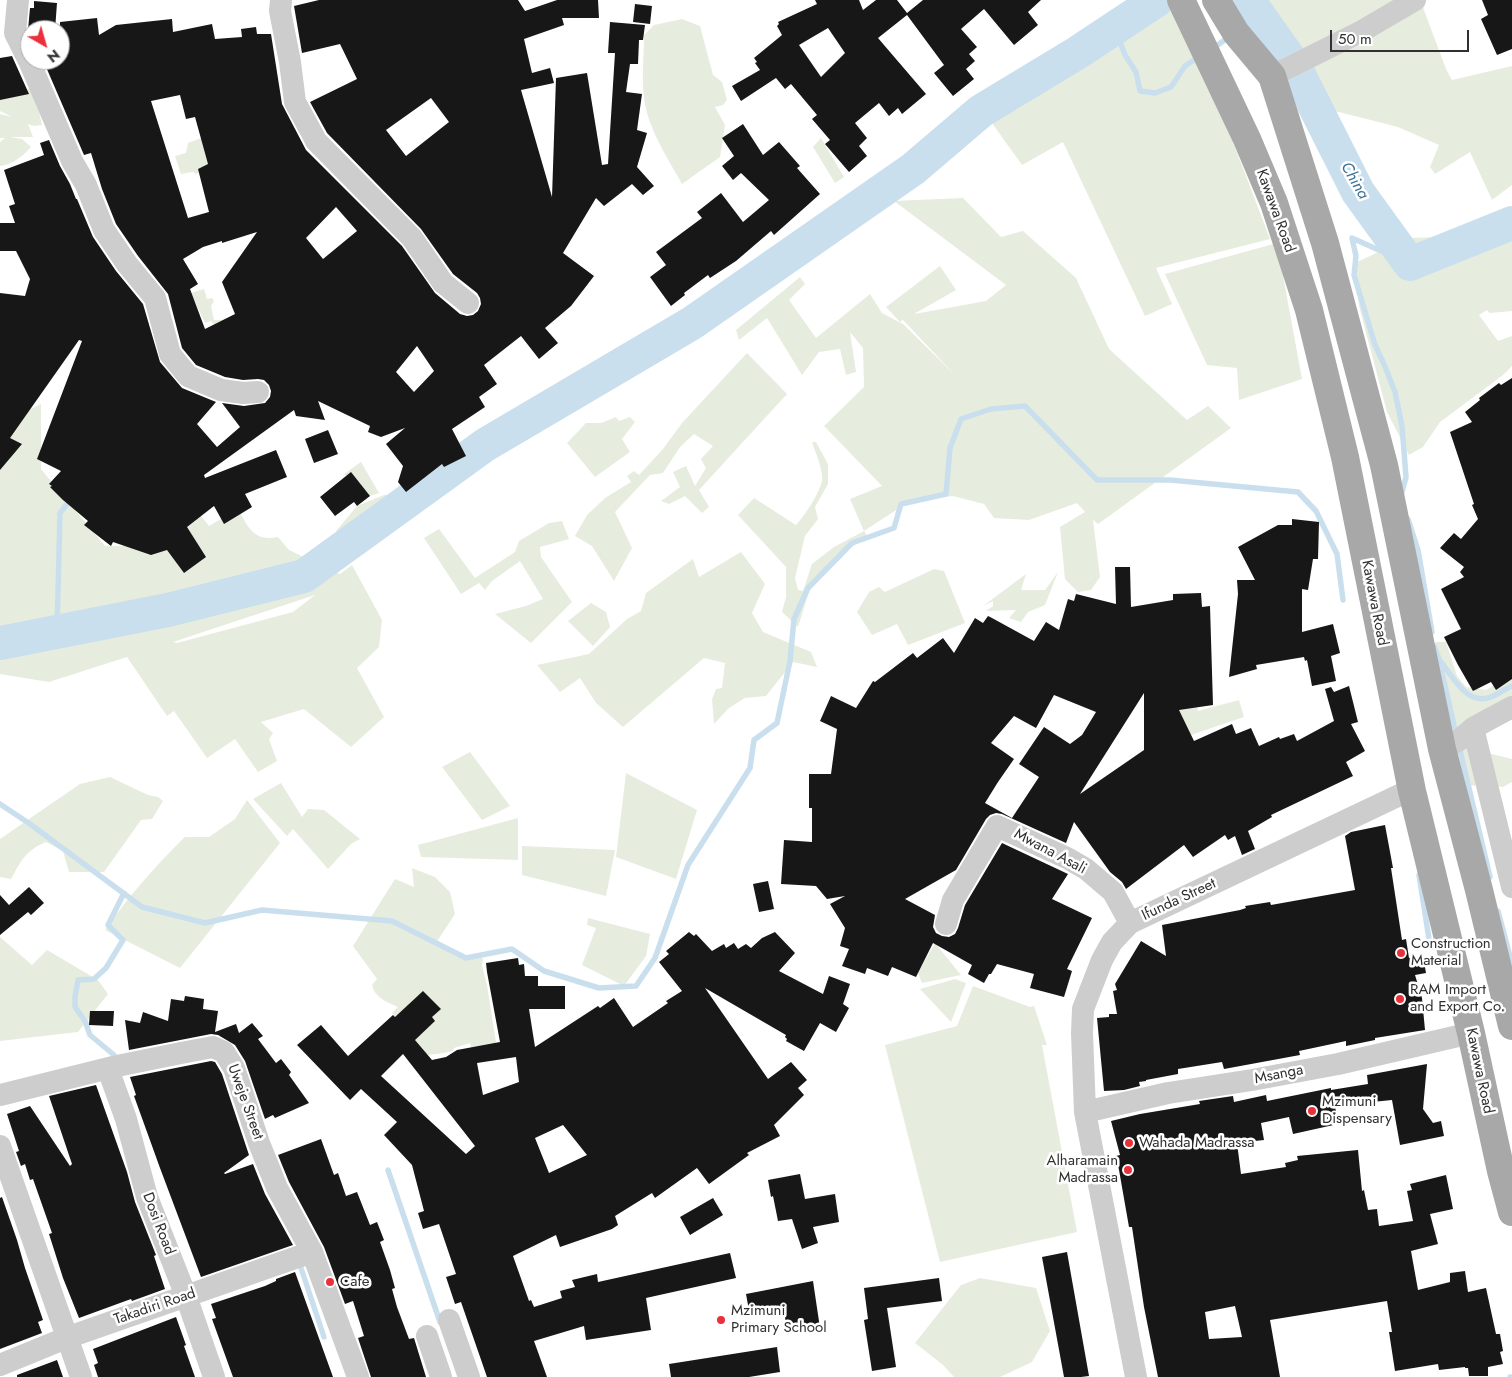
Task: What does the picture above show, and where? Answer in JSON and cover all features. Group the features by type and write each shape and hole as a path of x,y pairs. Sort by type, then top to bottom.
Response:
{"main road":[{"path":"1217,2 1236,33 1272,76 1325,243 1384,464 1442,749 1512,1026"},
{"name":"Kawawa Road","path":"1184,5 1274,203 1309,310 1345,457 1412,791 1512,1212"}],"street":[{"path":"0,25 18,0"},
{"path":"18,0 15,33 72,162 86,185 104,230 127,264 155,298 170,354 188,376 221,390 243,393 258,392"},
{"path":"281,0 280,11 290,62 295,102 313,135 391,214 412,238 443,283 468,303"},
{"path":"1272,76 1362,32 1415,0"},
{"path":"1442,749 1458,742 1474,728 1512,706"},
{"path":"1474,728 1512,886"},
{"name":"Ifunda Street","path":"1136,1377 1085,1112 1083,1009 1102,960 1112,942 1130,923 1408,791 1412,791"},
{"name":"Mwana Asali","path":"946,924 953,900 997,826 1067,858 1086,869 1114,892 1130,923"},
{"name":"Msanga","path":"1085,1112 1168,1093 1338,1064 1471,1033"},
{"name":"Uweje Street","path":"0,1095 108,1069 213,1048 224,1052 234,1068 259,1143 277,1188 312,1252 358,1377"},
{"name":"Dosi Road","path":"108,1069 126,1119 147,1197 186,1296 214,1377"},
{"path":"0,1146 81,1377"},
{"name":"Takadiri Road","path":"0,1364 66,1338 312,1252"},
{"path":"449,1320 469,1377"},
{"path":"427,1336 441,1377"}],"green space":[{"path":"1162,0 1179,0 1270,239 1156,268 1172,304 1145,316 1063,142 1022,165 989,119"},
{"path":"1247,0 1424,0 1421,2 1446,69 1452,80 1512,66 1512,185 1492,200 1470,152 1435,174 1430,167 1439,145 1398,127 1327,109 1252,22"},
{"path":"682,19 700,26 713,75 722,82 727,100 723,105 715,107 725,125 720,157 682,184 650,122 645,104 643,74 644,35 654,25"},
{"path":"34,88 42,125 34,126 28,124 33,137 10,137 22,139 31,147 17,160 0,166 0,142 5,138 0,138 0,114 12,117 0,111 0,94"},
{"path":"209,135 216,157 197,174 193,172 181,174 175,156 186,153 188,143"},
{"path":"821,138 844,177 835,183 813,147"},
{"path":"963,198 1001,237 1023,231 1076,278 1109,349 1187,420 1208,406 1231,428 1098,524 1093,520 1100,577 1091,590 1078,592 1065,579 1060,527 1085,512 1077,503 1029,520 994,518 984,504 953,496 910,501 864,531 850,499 882,486 824,426 864,387 863,348 850,332 856,372 846,375 840,349 819,352 802,375 767,318 739,340 736,330 800,277 805,284 789,300 816,338 870,294 882,313 903,324 955,375 903,320 900,322 886,307 940,266 956,290 914,314 986,301 1006,285 894,201"},
{"path":"1512,208 1512,311 1490,313 1487,310 1479,315 1498,341 1512,336 1512,366 1503,375 1440,422 1423,447 1409,455 1387,412 1359,306 1355,263 1408,238 1446,237 1466,244"},
{"path":"1277,243 1302,379 1239,400 1237,368 1207,365 1165,274"},
{"path":"204,289 207,299 212,298 214,301 211,306 214,320 224,320 221,333 211,321 205,323 191,293"},
{"path":"747,353 787,394 699,490 709,507 702,513 685,496 669,504 661,501 680,487 673,472 686,466 695,486 706,468 701,459 713,446 694,434 680,447 663,473 650,475 615,512 632,548 614,581 592,546 575,536 587,515 605,498 631,482 627,476 634,471 639,475 663,449 682,423"},
{"path":"41,404 41,469 105,546 140,546 198,512 209,526 238,509 249,527 257,535 270,538 278,537 289,550 340,574 352,565 382,620 379,647 357,668 384,717 351,747 304,709 261,722 273,733 269,739 277,761 258,772 235,739 207,758 174,711 167,716 127,657 49,682 0,674 0,444 12,418","holes":["315,595 293,612 177,643 173,642"]},
{"path":"616,417 619,421 630,417 635,422 622,439 630,452 595,477 567,443 586,423 601,423"},
{"path":"812,442 816,442 828,464 828,484 815,507 818,519 805,536 795,578 798,590 803,591 812,564 834,547 864,531 868,537 841,553 811,585 798,627 782,612 786,597 786,567 738,515 754,498 796,525 811,504 822,481 821,467"},
{"path":"361,462 379,493 370,496 344,474"},
{"path":"412,494 401,511 357,538 336,531 357,506 384,495"},
{"path":"562,521 569,539 540,547 541,557 572,602 531,643 495,614 526,606 543,599 520,561 492,581 485,590 479,583 461,594 424,538 439,529 475,578 515,552 519,541 549,523"},
{"path":"741,552 765,584 752,613 763,632 811,652 817,667 793,662 766,696 745,698 729,708 714,724 712,699 716,689 722,688 725,663 704,658 623,727 596,703 580,678 560,692 537,665 589,654 627,619 641,611 646,593 693,559 699,577"},
{"path":"934,569 944,571 965,623 908,645 897,624 872,635 857,612 869,592 879,587 885,592"},
{"path":"1058,572 1045,605 1028,612 1021,622 1009,618 1016,610 986,611 993,606 993,601 983,606 1026,574 1021,590 1045,590"},
{"path":"591,603 606,612 610,627 593,646 568,621"},
{"path":"1436,642 1446,642 1457,676 1466,687 1486,690 1512,676 1512,720 1483,723 1484,752 1512,759 1512,782 1503,787 1482,785 1480,773 1475,786 1466,784 1441,699 1443,678 1429,652"},
{"path":"1191,683 1198,711 1239,700 1244,717 1188,736 1163,729"},
{"path":"470,752 510,806 482,820 442,767"},
{"path":"626,773 697,810 676,879 616,857"},
{"path":"110,777 148,795 158,797 163,801 152,819 141,820 104,872 69,872 63,851 46,842 29,852 21,861 11,879 0,877 0,839 80,784"},
{"path":"281,783 302,817 308,809 324,810 360,839 351,844 328,869 293,829 287,836 253,799"},
{"path":"247,800 280,843 180,968 105,930 123,905 185,837 209,837 235,819"},
{"path":"518,818 518,860 421,857 418,845"},
{"path":"522,846 615,850 606,896 522,875"},
{"path":"412,868 435,877 450,892 455,914 436,943 464,959 480,957 483,959 482,966 487,985 498,1055 476,1064 470,1043 454,1048 453,1051 435,1054 421,1054 409,1050 416,1040 392,1013 398,1007 382,999 376,993 372,985 377,979 353,946 395,879 414,887"},
{"path":"588,918 650,934 646,956 624,986 582,965 596,928 587,925"},
{"path":"0,937 32,965 47,950 98,980 108,994 78,1032 0,1041"},
{"path":"935,943 961,975 922,983 918,973"},
{"path":"955,979 966,983 951,1022 920,989"},
{"path":"973,986 1030,1007 1034,1006 1047,1045 1042,1045 1077,1232 940,1262 885,1045 957,1026"},
{"path":"980,1278 1036,1288 1050,1331 1032,1362 1000,1377 954,1377 943,1365 915,1343 961,1285"}],"building":[{"path":"319,0 518,0 525,11 557,0 598,0 599,18 562,18 564,25 524,39 532,73 550,68 554,83 521,90 552,197 556,78 587,73 602,165 608,164 615,53 608,53 610,22 645,25 643,40 639,40 638,64 630,64 626,92 642,94 637,130 647,133 637,167 654,186 643,195 632,184 604,206 596,198 563,253 594,276 571,306 545,328 558,343 539,359 521,336 484,365 497,384 479,397 485,407 452,429 466,456 444,467 442,464 406,492 398,482 403,466 386,444 405,428 381,437 368,432 370,426 318,401 325,420 296,416 294,410 204,475 205,478 276,450 287,477 245,494 252,507 224,524 214,506 187,527 206,557 184,573 167,550 151,555 113,542 111,546 84,525 88,521 50,487 52,486 49,484 61,471 37,459 82,341 79,340 10,438 22,444 0,470 0,293 25,296 30,279 16,251 0,251 0,223 15,223 9,206 15,204 4,170 44,155 40,143 49,140 93,237 116,271 143,304 160,362 182,388 216,402 197,424 217,447 240,427 222,403 244,406 265,403 270,397 269,385 264,380 243,380 225,377 196,365 182,348 168,294 116,224 102,189 91,153 84,155 47,70 70,70 70,21 97,18 99,35 116,25 172,19 173,32 212,24 215,39 242,37 241,29 256,27 257,34 271,34 282,104 306,150 402,246 435,293 460,314 473,315 478,311 481,304 477,293 453,274 421,229 327,133 310,102 357,79 340,44 302,53 294,6","holes":["180,95 186,119 195,117 208,164 198,169 209,212 188,218 151,101","431,98 449,122 406,156 386,130","336,207 357,231 323,259 306,238","257,232 222,282 235,314 205,329 190,289 198,284 183,259 203,247 222,241 222,243","417,346 434,371 414,392 396,372"]},
{"path":"815,0 859,0 863,10 876,0 897,0 907,13 923,0 1041,0 1028,12 1038,25 1014,45 984,9 961,29 977,47 969,54 975,61 966,69 974,79 953,96 934,73 944,65 907,15 878,38 926,94 902,114 898,108 889,116 879,103 855,123 867,138 859,146 867,156 849,172 825,144 830,140 812,119 817,115 791,84 785,89 776,78 741,101 732,86 760,70 754,58 782,35 777,26 778,22 817,4","holes":["828,28 845,53 821,77 799,45"]},
{"path":"1482,0 1512,0 1512,49 1497,55 1481,19 1488,15"},
{"path":"34,1 57,3 56,20 29,20 30,8 34,8"},
{"path":"635,4 652,6 650,24 633,22"},
{"path":"12,56 29,94 0,100 0,58"},
{"path":"743,124 763,155 779,142 800,166 797,168 820,194 774,235 771,231 736,261 710,278 708,275 684,293 685,295 671,306 650,277 666,265 656,252 702,218 697,212 721,193 743,222 769,200 741,173 733,180 722,166 734,156 722,138"},
{"path":"1512,378 1512,679 1496,690 1491,682 1473,691 1444,637 1461,629 1441,589 1464,577 1460,572 1464,567 1440,548 1454,533 1461,539 1478,519 1450,432 1472,422 1465,412 1480,400 1479,398 1499,383 1501,385"},
{"path":"328,430 338,454 314,463 305,439"},
{"path":"351,472 370,496 357,506 354,502 335,516 320,497"},
{"path":"1292,519 1319,522 1318,559 1313,559 1308,590 1302,589 1302,632 1333,624 1340,653 1331,656 1336,681 1312,686 1307,660 1305,661 1304,657 1256,665 1257,669 1229,677 1238,594 1237,580 1255,580 1238,547 1278,525 1292,525"},
{"path":"1115,567 1130,567 1131,607 1173,600 1173,594 1201,593 1202,607 1210,606 1213,705 1179,710 1194,741 1232,724 1236,734 1251,728 1259,746 1279,737 1280,739 1294,734 1297,741 1334,721 1325,689 1331,687 1334,692 1349,686 1358,722 1351,724 1365,751 1346,762 1353,776 1271,815 1272,817 1248,831 1255,849 1242,855 1235,836 1228,840 1225,835 1193,857 1184,845 1126,889 1122,882 1110,872 1074,822 1066,843 1002,814 990,815 956,870 905,899 935,915 933,927 936,933 949,937 955,934 965,905 1002,843 1068,874 1052,899 1092,918 1067,969 1072,971 1064,997 1030,988 1034,974 997,964 984,983 968,974 972,965 933,943 916,977 892,967 888,976 867,968 865,974 842,966 849,949 840,946 845,928 830,904 845,896 827,899 816,886 781,884 784,840 812,842 809,774 831,774 837,729 820,721 831,696 856,708 873,681 875,682 913,653 917,658 943,638 954,653 975,618 983,623 988,616 1034,641 1046,622 1059,630 1068,599 1074,601 1076,594 1116,604","holes":["1144,693 1144,750 1080,794","1054,695 1096,712 1082,735 1070,744 1044,727 1019,764 1039,777 1012,818 985,803 1014,759 991,743 1014,716 1036,728"]},
{"path":"1385,825 1393,868 1391,868 1402,940 1406,939 1409,958 1423,956 1426,973 1415,975 1422,998 1425,1030 1375,1038 1375,1040 1346,1046 1346,1041 1299,1051 1300,1055 1224,1069 1222,1062 1178,1069 1178,1074 1139,1082 1140,1086 1124,1090 1104,1091 1097,1018 1109,1017 1109,1014 1117,1014 1113,991 1117,990 1115,984 1141,941 1166,956 1162,925 1240,910 1246,908 1245,906 1270,902 1271,905 1355,890 1345,836 1351,832"},
{"path":"768,881 774,909 759,912 753,884"},
{"path":"29,887 44,903 31,915 28,912 0,935 0,895 9,905"},
{"path":"689,932 694,936 696,934 712,951 724,944 726,948 734,943 738,949 746,944 751,948 762,938 775,932 795,953 779,971 823,994 829,976 850,984 843,1004 849,1008 836,1032 820,1023 804,1051 786,1041 786,1035 705,988 768,1079 791,1062 807,1080 798,1088 804,1095 774,1125 780,1136 747,1153 749,1155 709,1184 697,1168 655,1198 652,1193 615,1216 618,1225 612,1229 560,1247 556,1235 513,1256 529,1301 531,1300 534,1307 562,1298 560,1291 575,1287 572,1280 597,1274 598,1282 730,1253 736,1278 646,1298 651,1330 586,1340 584,1326 534,1341 547,1377 487,1377 461,1302 455,1304 446,1277 456,1274 439,1224 423,1229 418,1213 424,1211 412,1165 384,1135 397,1122 361,1089 350,1100 297,1045 321,1025 348,1056 393,1015 395,1017 423,991 441,1009 432,1017 435,1021 415,1040 432,1060 446,1057 457,1050 500,1042 486,963 518,958 519,965 524,964 525,976 538,976 538,986 565,986 565,1009 529,1009 535,1047 598,1006 600,1008 614,998 633,1027 682,991 659,962 669,954 666,951","holes":["403,1054 475,1146 466,1154 381,1076","516,1057 519,1082 483,1095 477,1063","563,1125 587,1155 549,1173 535,1138"]},
{"path":"185,996 204,999 203,1009 218,1011 215,1032 236,1024 239,1033 252,1023 263,1036 258,1039 276,1063 281,1059 291,1072 289,1075 309,1103 275,1118 273,1115 265,1119 245,1061 235,1045 218,1035 211,1034 129,1050 125,1020 140,1023 143,1012 168,1021 171,999 184,1001"},
{"path":"90,1011 114,1011 113,1026 89,1025"},
{"path":"211,1061 215,1062 222,1074 249,1155 224,1173 253,1164 265,1194 293,1245 201,1277 134,1096 136,1095 130,1077"},
{"path":"1427,1064 1423,1109 1433,1123 1441,1121 1444,1136 1400,1145 1392,1100 1372,1102 1371,1098 1335,1106 1338,1124 1293,1134 1289,1117 1261,1123 1264,1140 1237,1143 1241,1174 1286,1167 1285,1163 1298,1160 1297,1156 1358,1150 1362,1191 1364,1190 1368,1210 1377,1209 1379,1226 1413,1221 1407,1191 1412,1190 1410,1184 1446,1175 1453,1209 1430,1214 1438,1244 1411,1251 1418,1290 1450,1282 1450,1273 1465,1271 1468,1292 1486,1288 1496,1334 1500,1334 1503,1351 1500,1352 1503,1364 1488,1367 1488,1376 1469,1376 1468,1368 1465,1367 1439,1370 1438,1364 1395,1371 1389,1332 1392,1332 1387,1301 1270,1320 1280,1377 1158,1377 1144,1307 1132,1227 1129,1227 1116,1156 1120,1155 1111,1121 1200,1104 1199,1101 1233,1096 1234,1102 1266,1095 1267,1101 1331,1088 1331,1090 1368,1084 1367,1075","holes":["1235,1306 1242,1337 1209,1339 1205,1312"]},
{"path":"96,1085 127,1172 135,1202 156,1255 154,1256 165,1289 79,1318 63,1278 49,1234 52,1233 33,1179 30,1180 25,1164 21,1166 16,1152 19,1151 7,1114 30,1106 70,1166 72,1164 49,1096"},
{"path":"321,1139 334,1175 338,1173 346,1196 357,1192 370,1225 377,1222 384,1240 380,1242 395,1288 392,1289 397,1307 409,1339 414,1338 426,1377 371,1377 358,1338 364,1336 353,1301 345,1304 324,1247 289,1182 278,1155"},
{"path":"800,1174 805,1199 835,1194 839,1222 813,1227 818,1243 802,1249 792,1219 778,1221 768,1180"},
{"path":"2,1197 43,1320 38,1322 42,1333 0,1349 0,1198"},
{"path":"713,1198 723,1215 690,1235 680,1217"},
{"path":"1067,1252 1089,1376 1064,1377 1042,1257"},
{"path":"295,1272 333,1377 233,1377 212,1319 216,1318 211,1304 265,1286 276,1281 276,1279"},
{"path":"939,1278 942,1301 887,1308 896,1367 872,1371 864,1320 868,1319 864,1288"},
{"path":"813,1281 820,1328 787,1333 784,1309 750,1316 746,1294"},
{"path":"176,1317 195,1377 98,1377 94,1365 98,1363 93,1349"},
{"path":"777,1347 780,1372 749,1377 671,1377 669,1364"},
{"path":"57,1360 63,1377 17,1377 17,1375"}],"waterway":[{"path":"0,643 168,610 304,576 485,445 692,323 913,169 981,111 1077,53 1157,0"},
{"name":"China","path":"1248,0 1294,65 1358,192 1410,264 1512,223"},
{"path":"1115,28 1125,55 1136,72 1140,91 1155,93 1171,87 1185,66 1200,56"},
{"path":"1212,49 1229,37"},
{"path":"1401,496 1406,477 1402,426 1395,392 1375,345 1354,275 1356,256 1352,238 1410,264"},
{"path":"0,804 142,907 205,923 262,910 392,921 466,958 512,949 544,971 599,988 636,986 655,958 688,865 750,768 754,740 777,723 790,661 794,619 808,588 852,543 894,528 901,504 946,494 950,448 961,419 991,409 1025,406 1097,480 1170,480 1298,492 1316,511 1337,554 1343,600"},
{"path":"57,631 60,513 71,499"},
{"path":"1408,519 1418,550 1432,632"},
{"path":"1434,646 1439,659 1456,734"},
{"path":"1441,662 1461,689 1475,697 1482,699 1491,697 1512,686"},
{"path":"1459,746 1490,877"},
{"path":"1419,875 1429,939"},
{"path":"114,1055 90,1035 85,1021 75,1007 75,996 78,980 94,979 106,968 123,940 108,925 124,893"},
{"path":"1498,911 1512,964"},
{"path":"388,1170 440,1322"},
{"path":"298,1263 324,1337"}],"place":[{"name":"Construction Material","path":"1401,953"},
{"name":"RAM Import and Export Co.","path":"1400,999"},
{"name":"Mzimuni Dispensary","path":"1312,1111"},
{"name":"Wahada Madrassa","path":"1129,1143"},
{"name":"Alharamain Madrassa","path":"1128,1170"},
{"name":"Cafe","path":"330,1282"},
{"name":"Mzimuni Primary School","path":"721,1320"}]}
